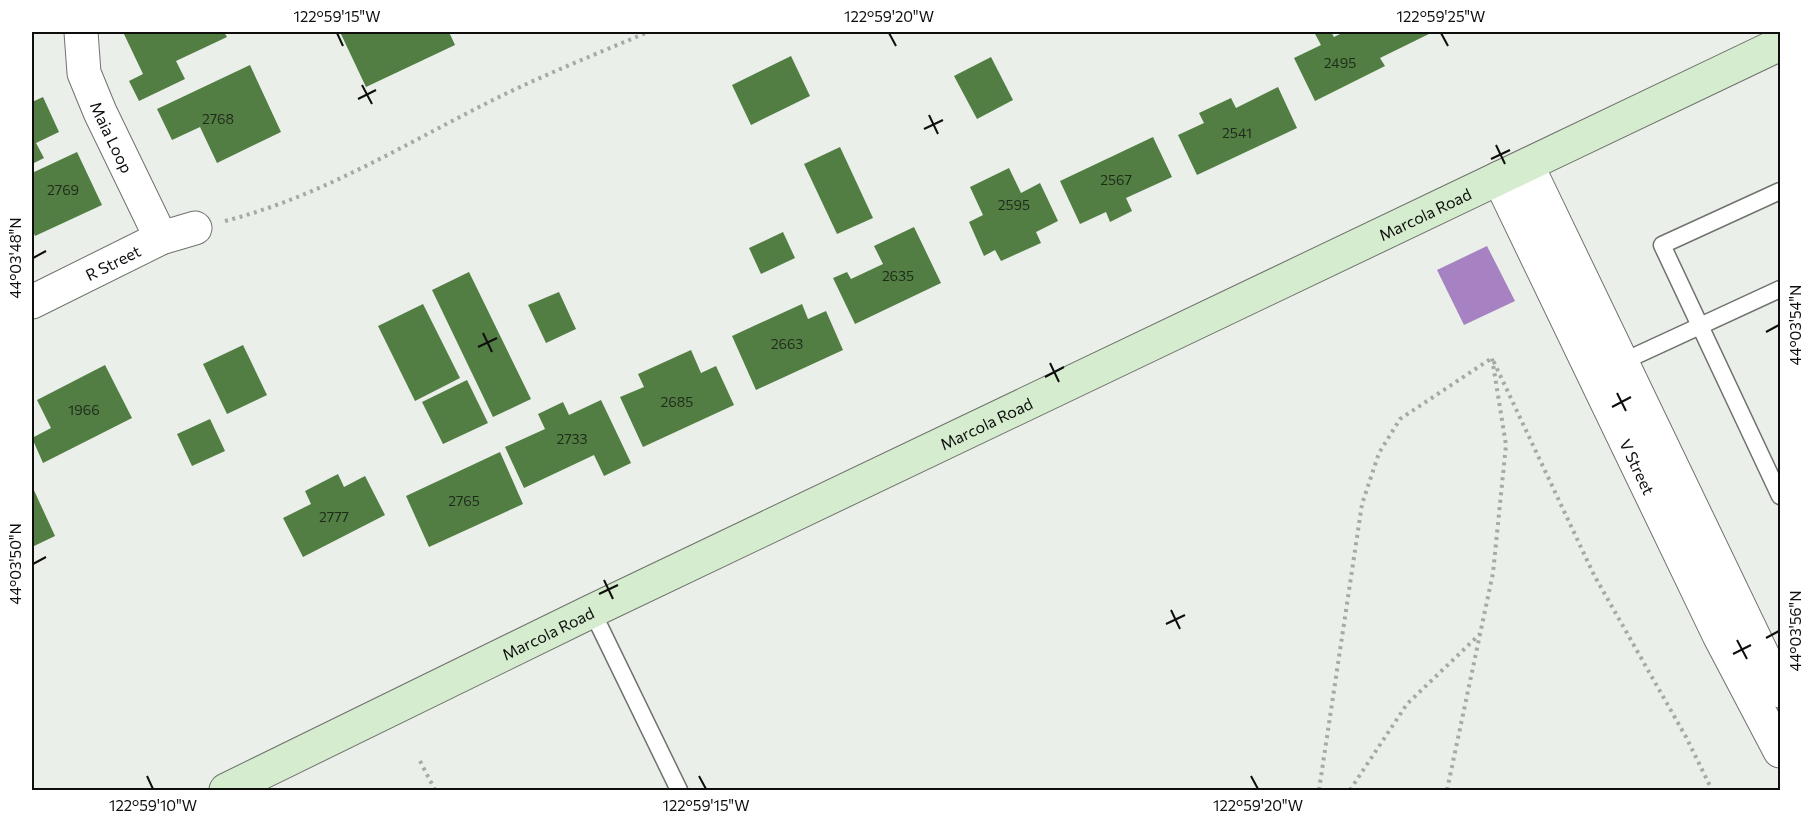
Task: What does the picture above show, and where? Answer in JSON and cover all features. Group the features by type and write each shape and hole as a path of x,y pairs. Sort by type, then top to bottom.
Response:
{"main road":[{"name":"Marcola Road","path":"226,790 592,611 1780,44"}],"street":[{"name":"Maia Loop","path":"81,32 84,73 100,112 161,238"},
{"name":"V Street","path":"1513,172 1622,362 1780,691"},
{"name":"V Street","path":"1513,172 1719,635 1780,751"},
{"name":"R Street","path":"32,302 161,238 195,228"}],"lane":[{"path":"1780,191 1662,245 1780,496"},
{"path":"1622,362 1780,289"},
{"path":"592,611 679,790"}],"path":[{"path":"195,228 270,210 389,156 487,103 648,32"},
{"path":"1447,790 1493,573 1506,446 1492,358"},
{"path":"1319,790 1362,504 1379,453 1400,419 1492,358"},
{"path":"1492,358 1594,575 1675,717 1712,790"},
{"path":"1350,790 1407,704 1480,634"},
{"path":"420,761 435,790"}],"shaded area":[{"path":"1487,246 1515,301 1464,325 1437,270"}],"building":[{"path":"123,32 224,32 227,37 176,61 185,79 139,101 129,81 143,74"},
{"path":"340,32 449,32 455,45 366,87"},
{"path":"1314,32 1331,32 1334,37 1344,32 1433,32 1380,58 1385,66 1315,101 1294,58 1321,45"},
{"path":"791,56 810,96 751,125 732,85"},
{"path":"991,57 1013,100 977,119 954,76"},
{"path":"250,65 281,132 217,163 200,127 172,140 157,109"},
{"path":"1278,87 1297,128 1197,175 1178,135 1204,123 1199,113 1231,98 1236,108"},
{"path":"43,97 59,132 36,143 44,158 32,164 32,102"},
{"path":"1153,137 1172,177 1126,198 1132,211 1110,222 1106,212 1080,224 1060,181"},
{"path":"840,147 873,218 837,234 804,164"},
{"path":"77,152 102,205 35,236 32,229 32,173"},
{"path":"1009,168 1021,193 1040,183 1058,221 1036,232 1041,243 1001,261 995,250 984,256 969,222 983,215 970,187"},
{"path":"914,227 941,283 855,324 833,278 847,272 851,279 883,264 874,246"},
{"path":"783,232 795,258 761,274 749,248"},
{"path":"469,272 531,399 493,417 432,290"},
{"path":"559,292 576,329 546,343 528,305"},
{"path":"423,304 460,378 415,401 378,326"},
{"path":"802,304 808,319 826,311 843,350 756,390 732,336"},
{"path":"243,345 267,395 227,414 203,364"},
{"path":"691,350 701,373 716,366 734,405 643,447 620,397 644,387 638,374"},
{"path":"105,365 132,418 43,463 32,438 51,428 37,400"},
{"path":"467,380 488,423 443,444 422,402"},
{"path":"601,400 631,463 604,476 594,455 524,488 505,447 545,429 538,414 563,402 569,415"},
{"path":"210,419 225,451 192,466 177,434"},
{"path":"500,452 523,504 429,547 406,496"},
{"path":"338,474 344,487 365,476 385,515 303,557 283,518 311,504 305,491"},
{"path":"32,486 55,536 32,547"}]}
